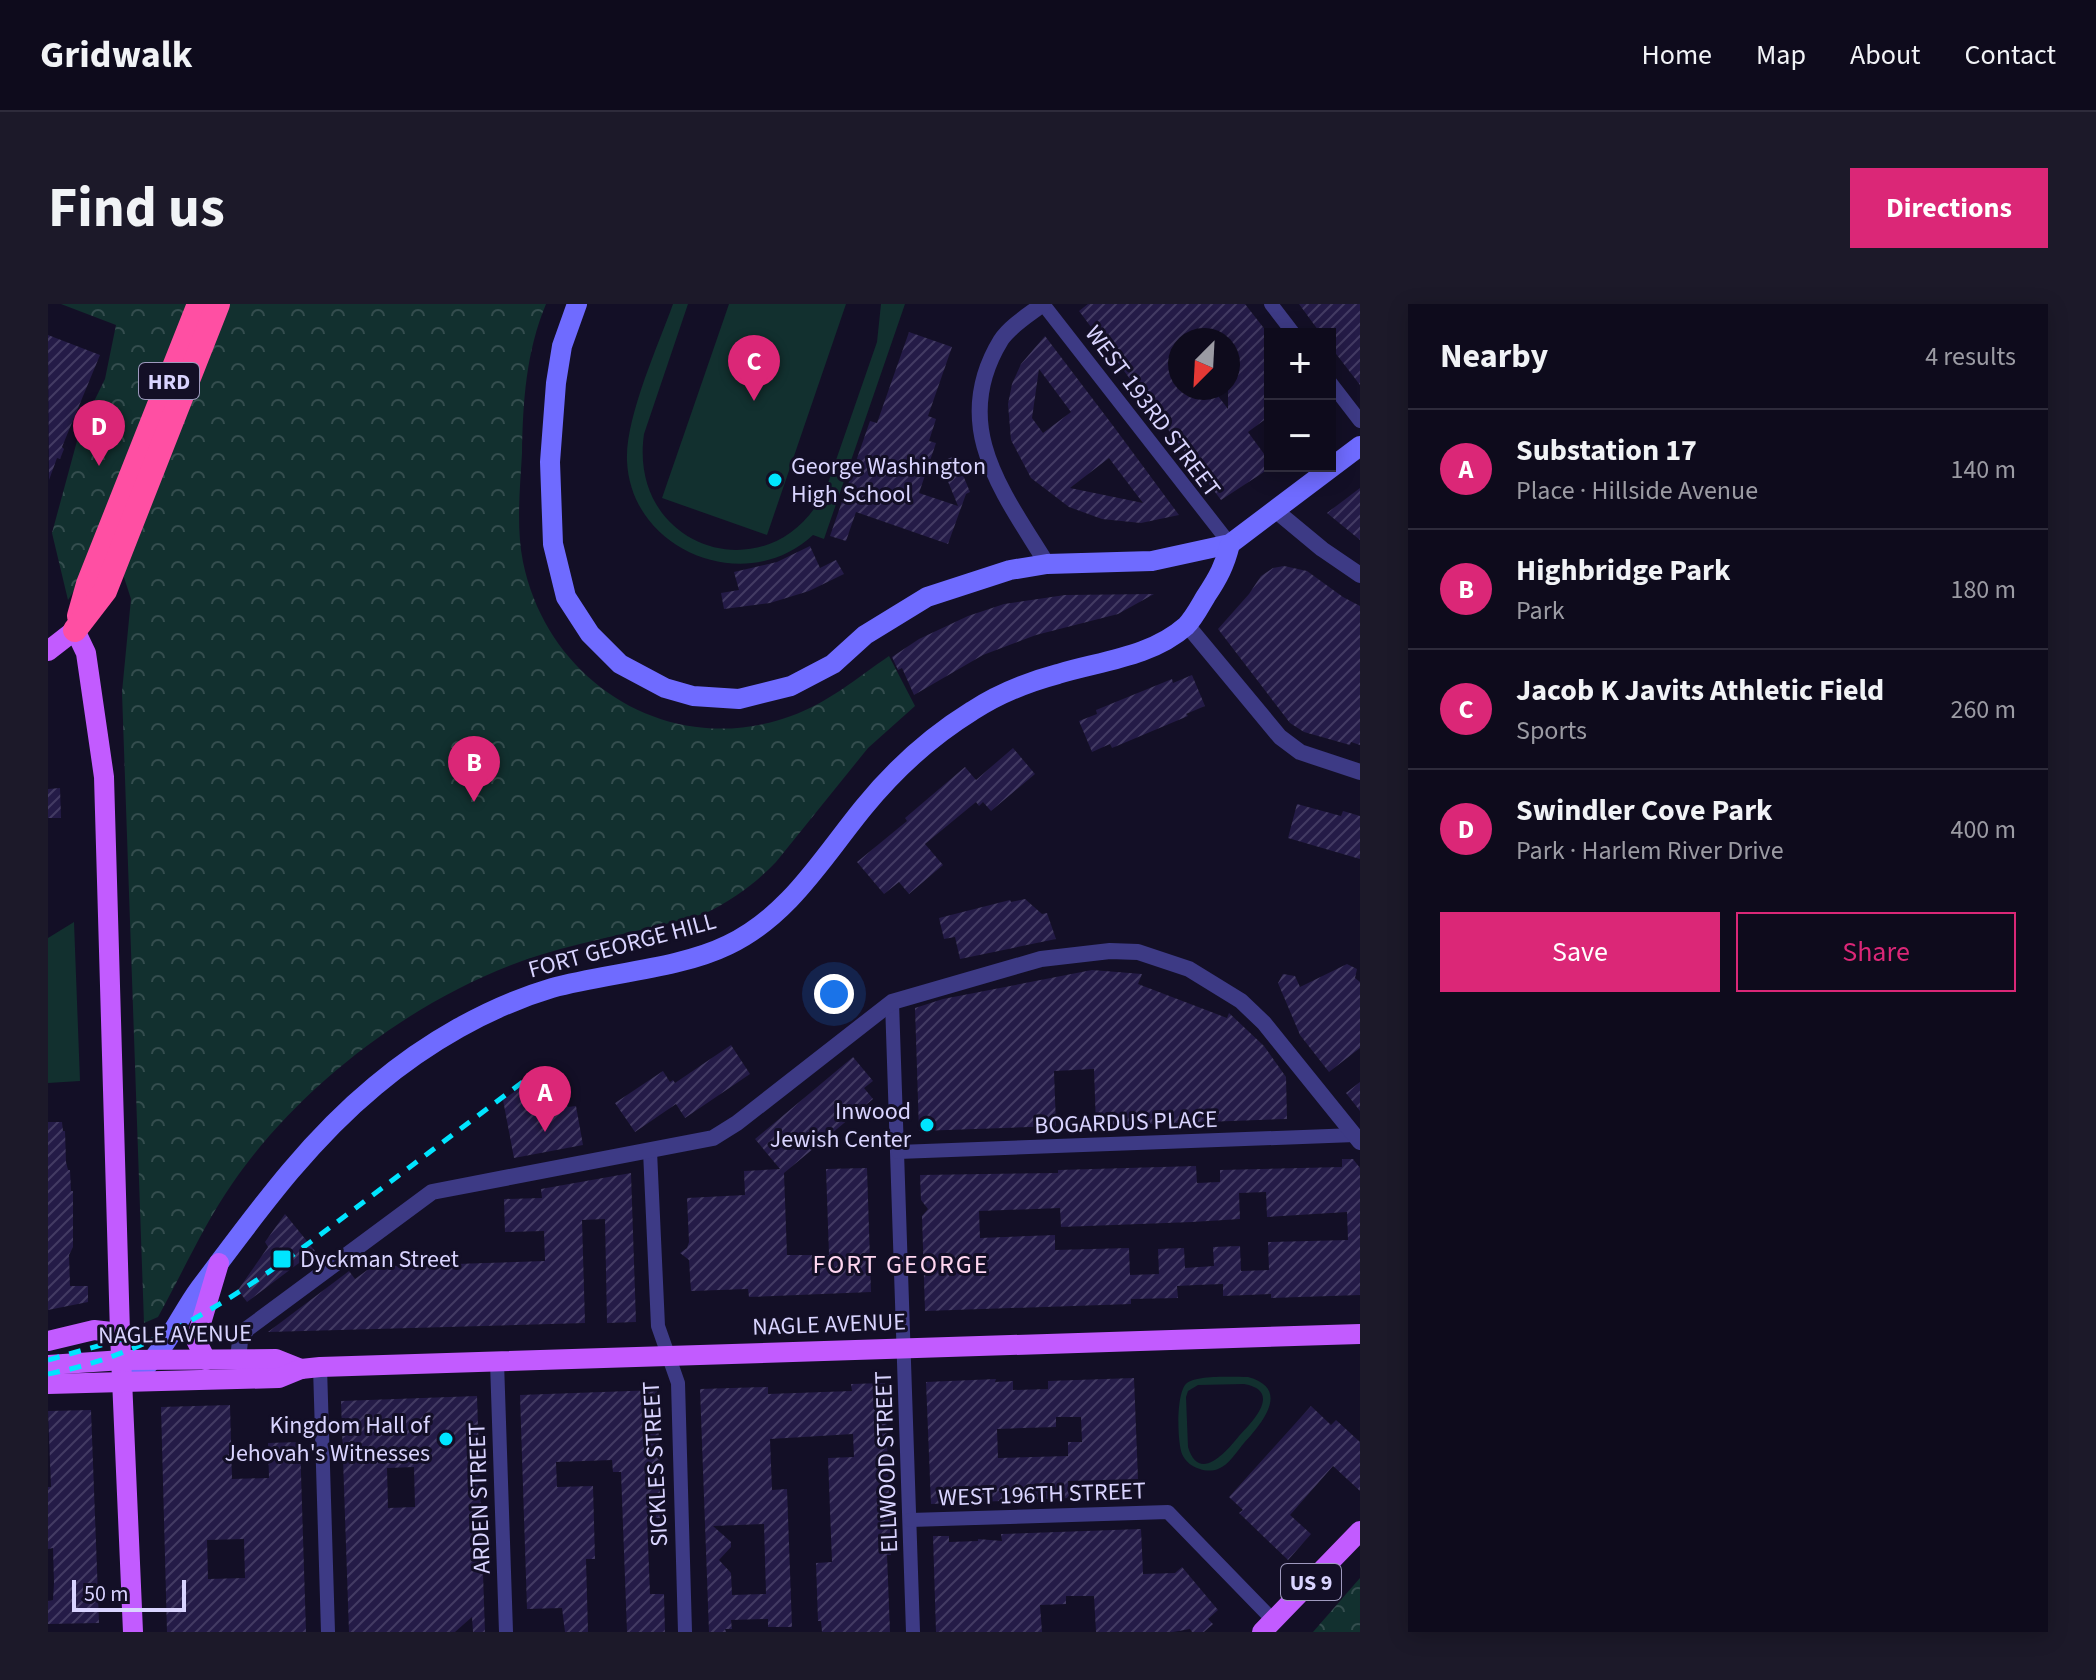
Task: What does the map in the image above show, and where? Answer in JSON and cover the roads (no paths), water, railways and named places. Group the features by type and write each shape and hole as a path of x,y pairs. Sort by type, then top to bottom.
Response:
{"highway":[{"name":"HRD","path":"75,630 88,584 199,304"},
{"name":"HRD","path":"75,630 105,591 218,304"}],"main road":[{"path":"577,304 562,346 550,462 550,506 556,562 566,597 579,619 607,653 637,675 693,696 739,699 814,676 880,624 927,597 1010,570 1047,564 1152,561 1230,544 1360,446"},
{"name":"FORT GEORGE HILL","path":"124,1383 152,1360 275,1186 333,1123 378,1083 488,1012 551,989 690,958 728,945 768,920 799,890 908,757 972,711 1019,686 1105,664 1154,646 1187,625 1224,570 1230,544"},
{"path":"48,651 75,630 86,653 104,777 120,1333 133,1632"},
{"path":"206,1360 196,1340 219,1263"},
{"name":"NAGLE AVENUE","path":"48,1341 94,1330 120,1333"},
{"name":"NAGLE AVENUE","path":"48,1384 279,1378 310,1368 1360,1334"},
{"name":"NAGLE AVENUE","path":"48,1365 123,1360 276,1359 310,1368"},
{"name":"US 9","path":"1268,1627 1360,1531"}],"street":[{"path":"1043,304 1003,337 984,380 978,420 987,459 1047,564"},
{"name":"WEST 193RD STREET","path":"1043,304 1230,544"},
{"path":"1271,304 1289,328"},
{"path":"1336,390 1360,421"},
{"path":"1275,510 1322,549 1360,575"},
{"path":"1187,625 1280,737 1300,752 1360,772"},
{"path":"238,1359 240,1341 247,1329 432,1192 713,1138 737,1123 892,1002 1041,959 1110,951 1138,952 1189,969 1241,1001 1264,1023 1357,1138"},
{"name":"ELLWOOD STREET","path":"892,1002 913,1632"},
{"name":"BOGARDUS PLACE","path":"898,1152 1357,1138"},
{"name":"SICKLES STREET","path":"650,1151 658,1326 678,1383 685,1632"},
{"name":"ARDEN STREET","path":"497,1362 506,1632"},
{"path":"310,1368 328,1632"},
{"name":"WEST 196TH STREET","path":"910,1520 1168,1512 1268,1627"}],"railway":[{"path":"48,1374 134,1348 214,1307 289,1258 547,1064"},
{"path":"48,1360 126,1338"}],"place":[{"name":"Jacob K Javits Athletic Field","path":"754,401"},
{"name":"Swindler Cove Park","path":"99,466"},
{"name":"George Washington High School","path":"775,480"},
{"name":"Highbridge Park","path":"474,802"},
{"name":"Inwood Jewish Center","path":"927,1125"},
{"name":"Substation 17","path":"545,1132"},
{"name":"Dyckman Street","path":"282,1259"},
{"name":"Kingdom Hall of Jehovah's Witnesses","path":"446,1439"}],"district":[{"name":"FORT GEORGE","path":"901,1264"}]}
